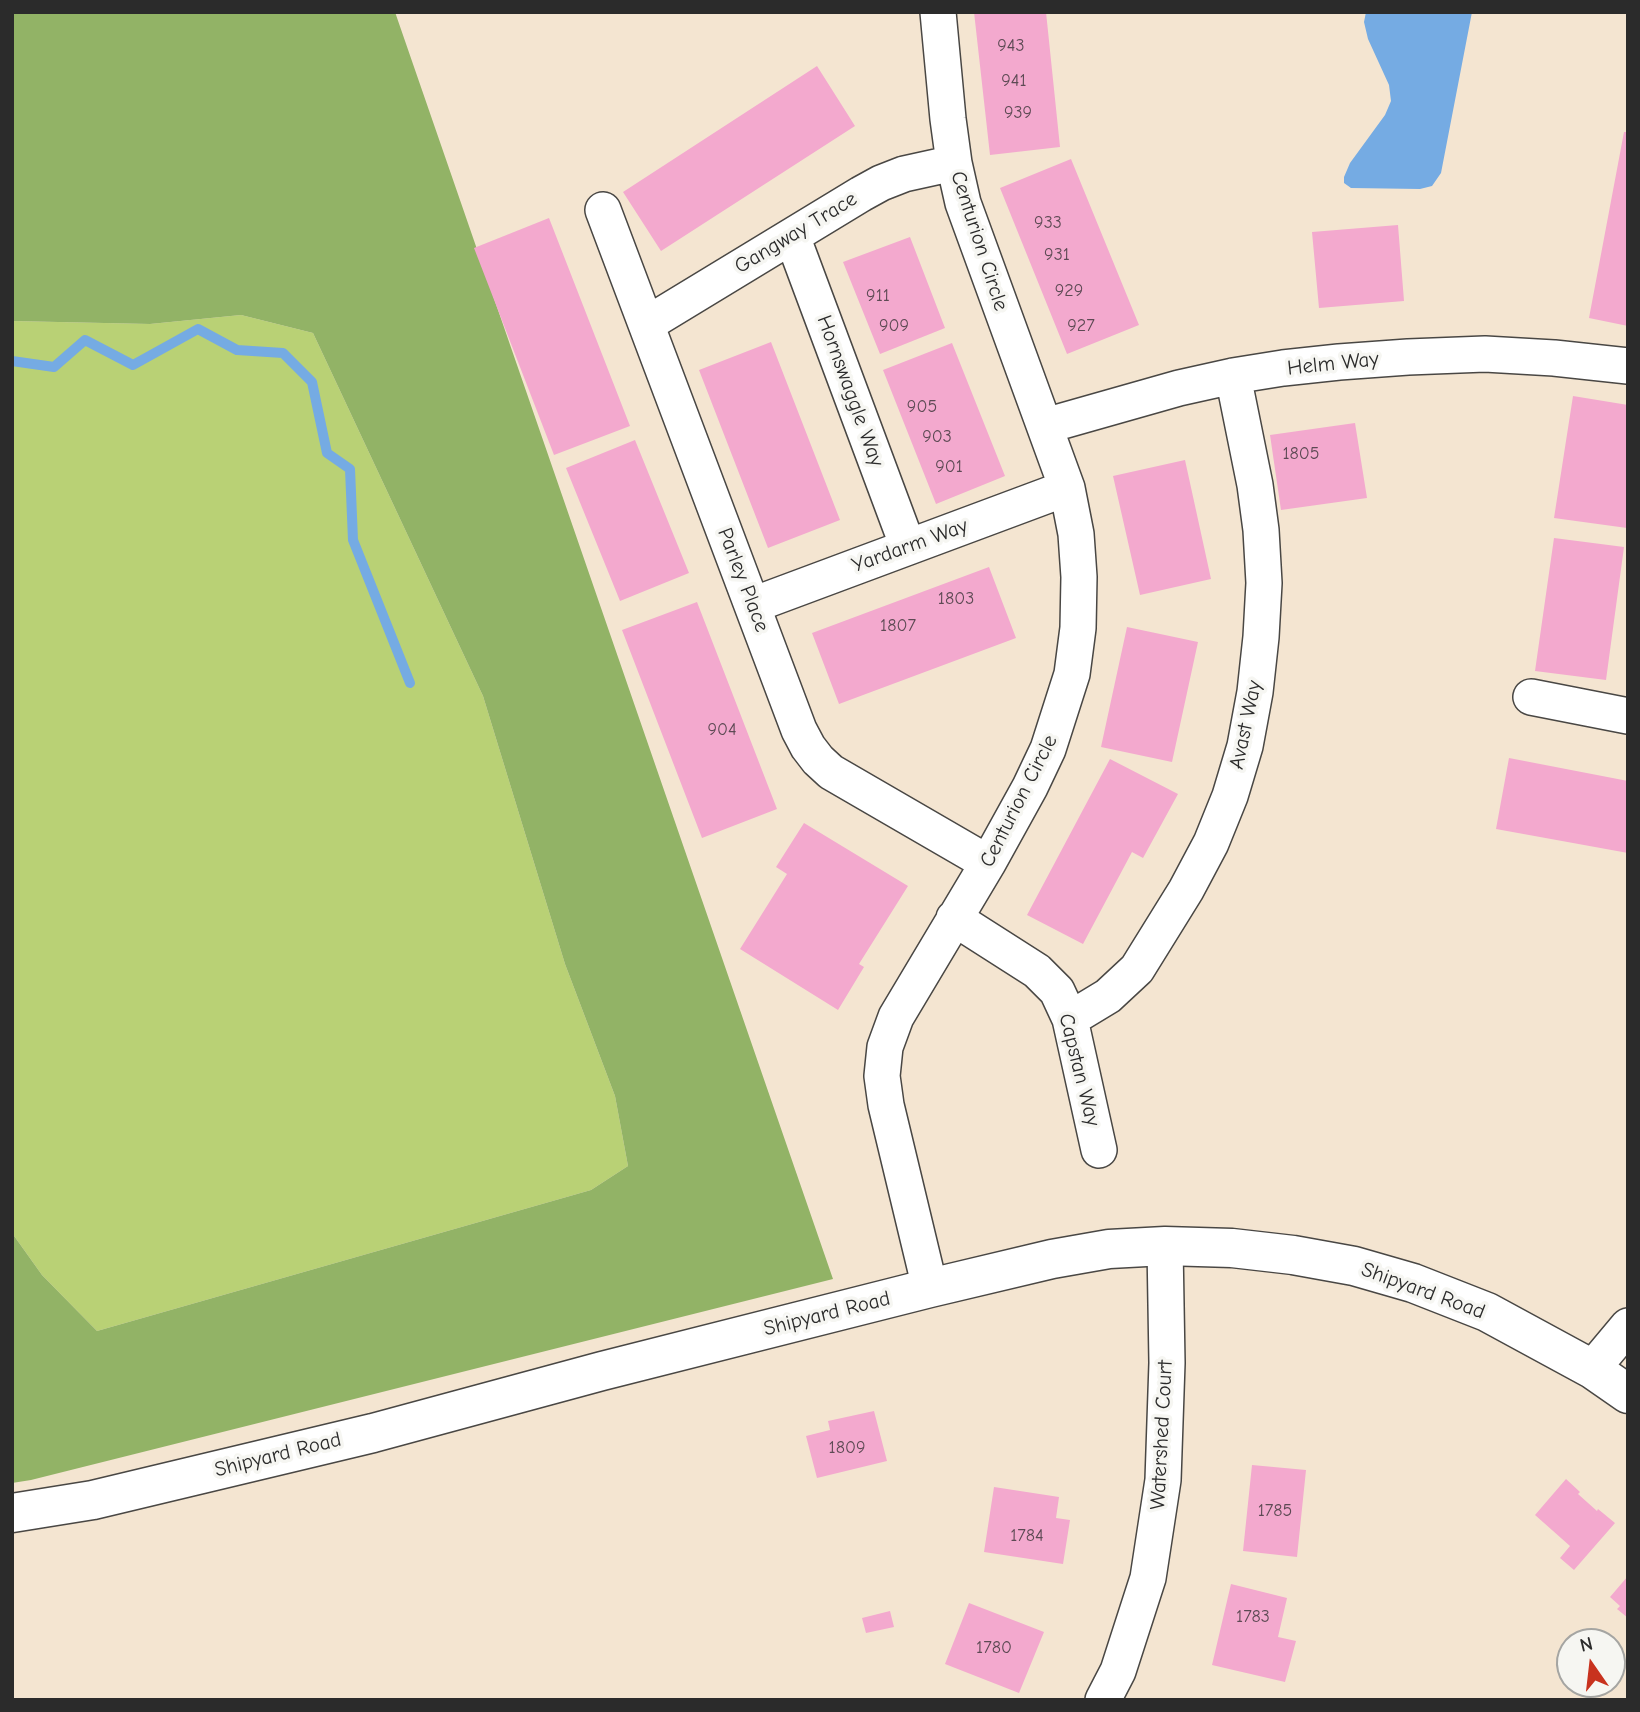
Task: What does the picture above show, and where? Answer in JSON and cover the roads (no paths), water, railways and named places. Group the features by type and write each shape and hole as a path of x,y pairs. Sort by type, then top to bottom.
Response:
{"street":[{"name":"Centurion Circle","path":"930,1288 886,1105 882,1076 885,1047 896,1017 988,863 1030,788 1048,749 1072,674 1079,577 1076,534 1067,488 963,203 948,119 938,12"},
{"name":"Gangway Trace","path":"646,324 881,183 904,174 954,163"},
{"name":"Parley Place","path":"603,210 799,730 808,747 831,772 988,863"},
{"name":"Hornswaggle Way","path":"792,236 908,547"},
{"name":"Helm Way","path":"1045,426 1179,388 1283,368 1408,357 1485,355 1554,358 1628,366"},
{"name":"Avast Way","path":"1070,1019 1108,996 1137,968 1186,890 1211,843 1230,796 1245,746 1260,651 1264,583 1255,485 1233,376"},
{"name":"Yardarm Way","path":"753,605 1067,488"},
{"path":"1531,696 1628,716"},
{"name":"Capstan Way","path":"954,918 1037,971 1057,991 1070,1019 1099,1150"},
{"name":"Shipyard Road","path":"12,1513 93,1500 373,1433 930,1288 1052,1259 1109,1249 1166,1246 1232,1248 1354,1266 1401,1279 1487,1312 1592,1370 1628,1394"},
{"name":"Watershed Court","path":"1103,1700 1118,1671 1148,1578 1163,1480 1167,1363 1166,1246"},
{"path":"1592,1370 1628,1326"}],"water":[{"path":"1366,12 1472,12 1441,173 1432,186 1420,189 1351,188 1344,183 1350,163 1385,115 1391,101 1389,85 1368,39 1364,22"}],"waterway":[{"path":"12,361 54,367 85,340 133,365 198,329 237,350 283,353 312,382 327,453 350,469 353,540 410,683"}]}
